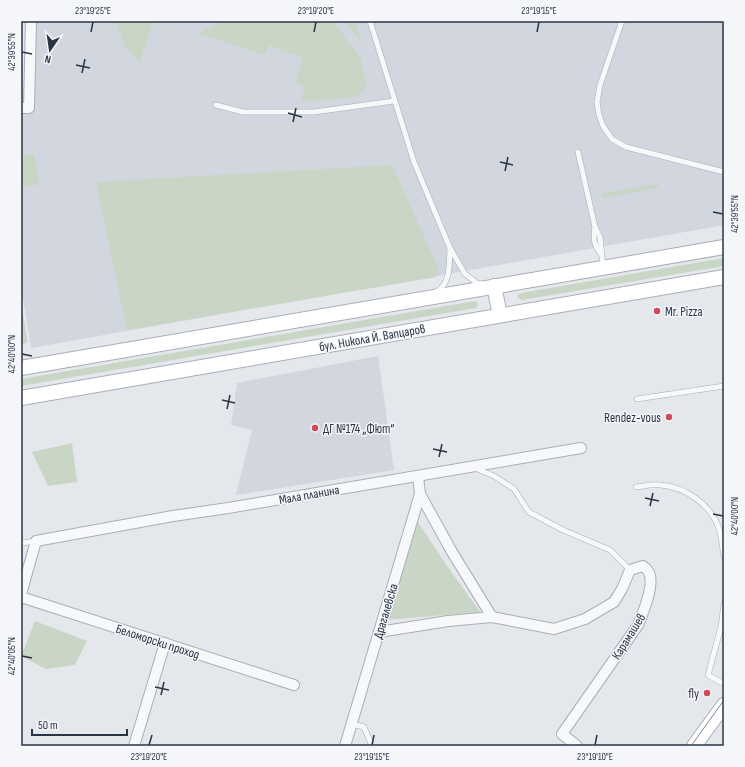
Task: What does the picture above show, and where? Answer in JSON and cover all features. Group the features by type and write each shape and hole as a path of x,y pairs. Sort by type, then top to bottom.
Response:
{"main road":[{"path":"21,368 724,247"},
{"name":"бул. Никола Й. Вапцаров","path":"21,398 724,277"},
{"path":"494,286 500,315"},
{"path":"694,746 724,705"}],"street":[{"path":"25,108 31,21"},
{"name":"Мала планина","path":"36,541 173,516 214,511 581,448"},
{"name":"Драгалевска","path":"345,746 420,494 418,476"},
{"path":"420,494 452,552 492,617"},
{"path":"21,595 36,541"},
{"name":"Карамашев","path":"577,746 562,734 638,625 646,605 651,579 649,571 643,566 630,570"},
{"path":"379,632 448,621 492,617 554,629 585,619 614,602 622,589 630,570"},
{"name":"Беломорски проход","path":"21,595 294,685"},
{"path":"134,746 165,643"}],"lane":[{"path":"370,21 414,162 450,248 465,274 477,283 494,286"},
{"path":"622,21 600,85 598,102 599,115 603,126 612,139 626,147 724,172"},
{"path":"216,106 243,112 314,112 394,101"},
{"path":"578,152 595,227 594,236 596,247 601,254 604,268"},
{"path":"424,298 440,290 448,278 450,248"},
{"path":"638,399 724,386"},
{"path":"472,466 494,476 514,489 529,512 564,530 610,550 630,570"},
{"path":"636,487 660,485 678,488 691,495 705,507 719,528 724,556"},
{"path":"21,543 36,541"},
{"path":"724,604 721,627 708,675 724,684"},
{"path":"352,724 364,727 372,746"}],"shaded area":[{"path":"32,21 724,21 724,225 31,348 21,285 21,114 30,113"},
{"name":"ДГ №174 „Фют“","path":"378,356 394,470 236,495 252,430 231,425 237,383"}],"green space":[{"path":"116,21 153,21 140,62 125,48"},
{"path":"225,21 333,21 360,57 367,86 362,93 352,98 301,101 305,86 295,82 303,58 269,45 265,55 198,33"},
{"path":"345,21 355,21 363,45"},
{"path":"34,154 40,184 21,188 21,156"},
{"path":"392,165 439,270 436,277 127,330 96,182"},
{"path":"657,184 659,186 657,188 604,198 602,196 603,193"},
{"path":"724,258 724,266 522,300 518,298 518,295 521,293"},
{"path":"475,301 478,304 476,308 21,386 21,379"},
{"path":"21,303 28,343 21,344"},
{"path":"72,443 77,482 48,486 32,452"},
{"path":"418,522 443,560 480,612 386,620"},
{"path":"35,621 87,641 75,665 46,669 21,656"}],"tram line":[{"path":"691,746 724,700"}],"place":[{"name":"Mr. Pizza","path":"657,311"},
{"name":"Rendez-vous","path":"669,417"},
{"name":"ДГ №174 „Фют“","path":"315,428"},
{"name":"fly","path":"707,693"}]}
